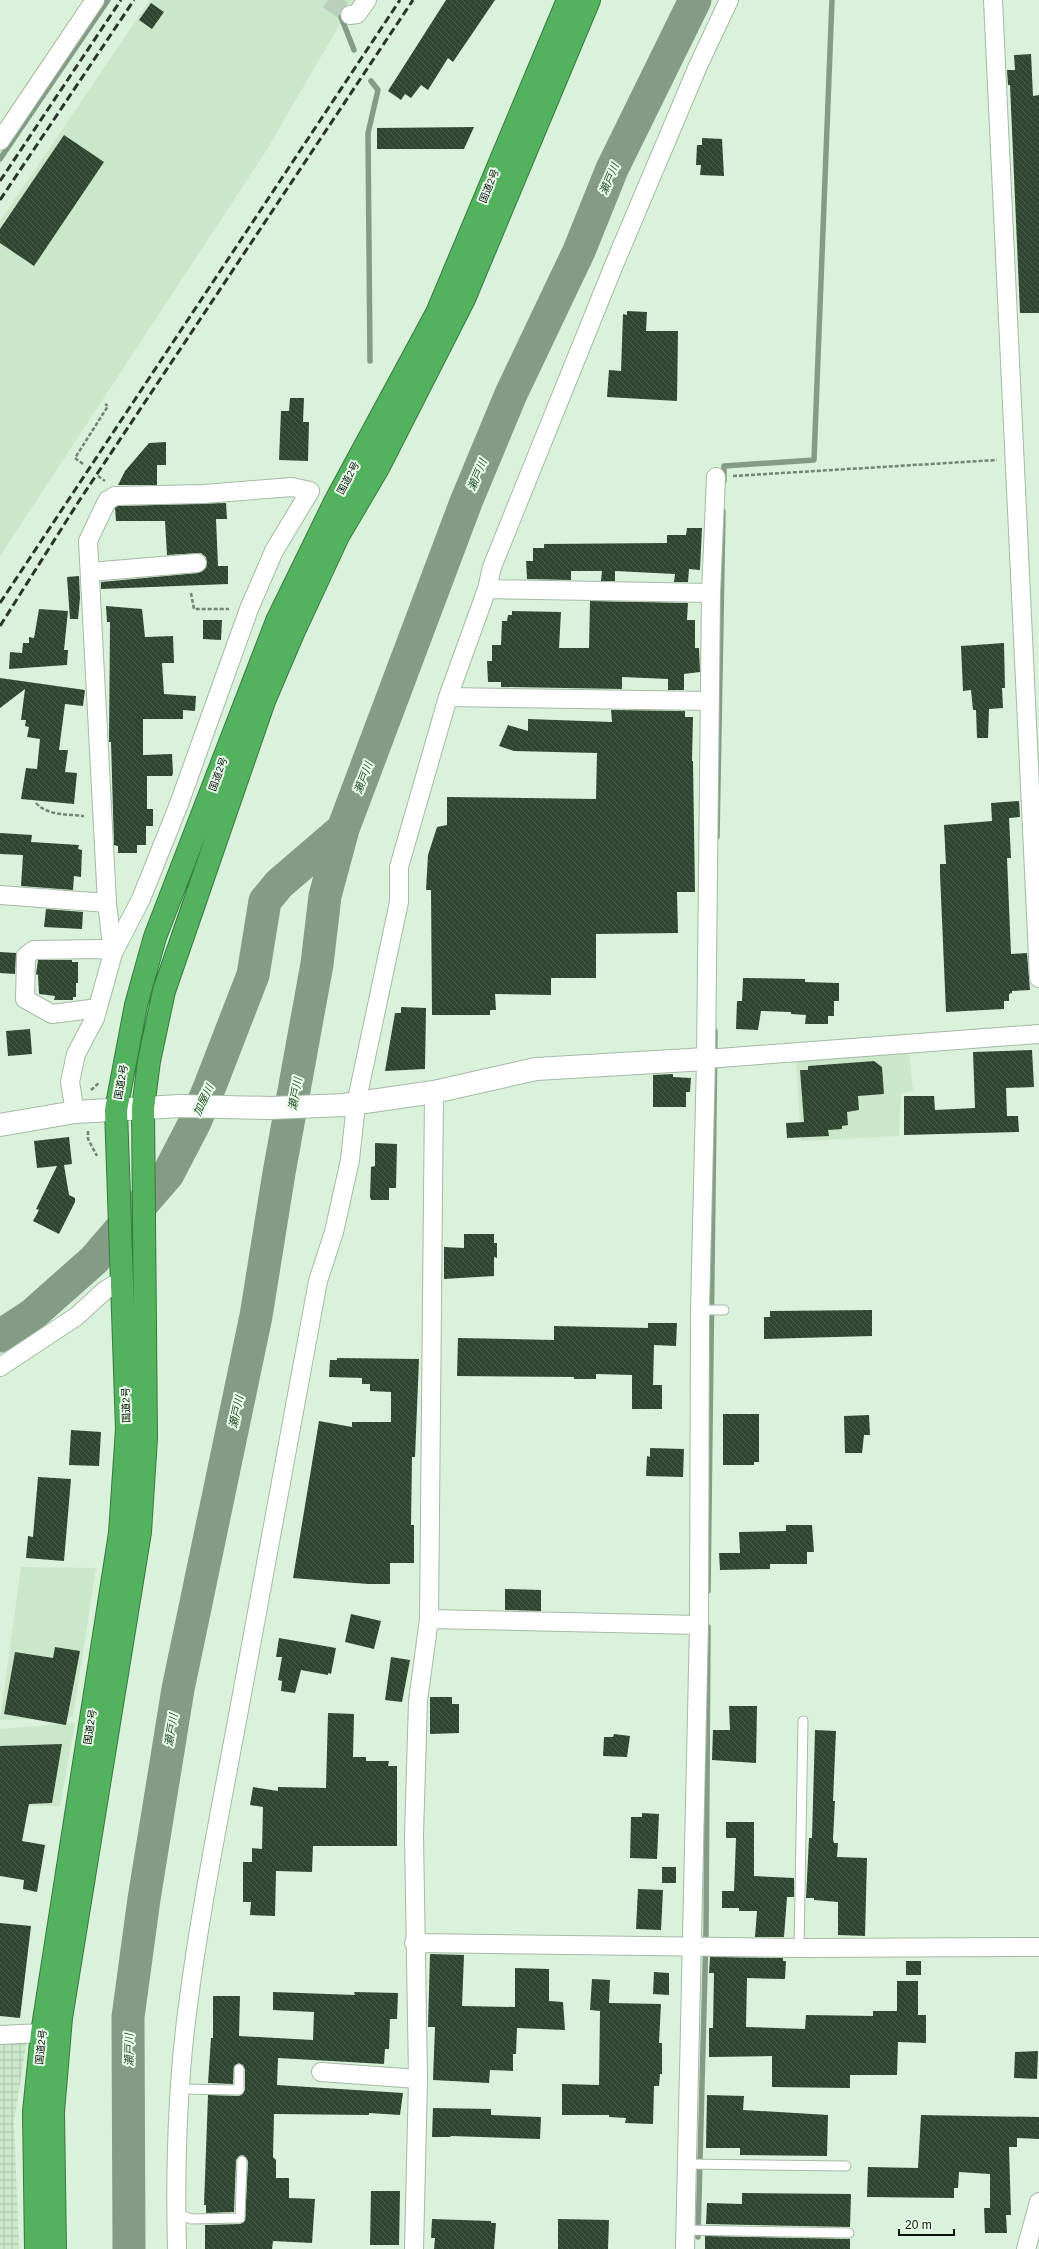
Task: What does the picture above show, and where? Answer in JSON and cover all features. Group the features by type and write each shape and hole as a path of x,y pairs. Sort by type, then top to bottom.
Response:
{"highway":[{"name":"国道2号","path":"36,2249 34,2112 42,2033 120,1533 127,1429 116,1110 136,1005 155,937 277,621 335,502 437,313 568,0"},
{"name":"国道2号","path":"55,2249 53,2112 61,2018 140,1532 146,1438 143,1108 149,1061 164,991 264,701 293,633 338,536 378,468 464,299 589,0"}],"street":[{"path":"350,15 357,14 367,0"},
{"path":"177,2249 176,2158 180,2089 187,2013 218,1823 318,1281 334,1232 350,1160 350,1105 400,902 399,867 448,697 487,589 492,567 614,265 698,66 729,0"},
{"path":"993,0 1016,458 1039,978"},
{"path":"0,141 88,4"},
{"path":"685,2249 694,2230 694,2164 701,1946 699,1625 704,1310 713,1058 709,701 710,593 722,477"},
{"path":"113,953 107,903 88,541 107,501 116,496 204,494 292,487 310,491 335,502"},
{"path":"75,1112 70,1082 76,1054 95,1018 113,953 141,899 179,804 250,609 274,551 310,491"},
{"path":"90,572 197,563"},
{"path":"487,589 710,593"},
{"path":"448,697 709,701"},
{"path":"0,895 107,903"},
{"path":"141,899 166,909"},
{"path":"98,1008 52,1014 25,999 26,956 34,950 101,949 113,953"},
{"path":"0,1125 75,1112 143,1108 180,1106 271,1108 350,1105 434,1092 536,1068 713,1058 1039,1034"},
{"path":"414,2249 418,2079 414,1943 414,1835 418,1701 429,1619 434,1092"},
{"path":"0,1367 77,1316 104,1292 122,1270"},
{"path":"429,1619 699,1625"},
{"path":"414,1943 799,1948 1039,1946"},
{"path":"0,2035 42,2033"},
{"path":"321,2072 418,2079"},
{"path":"1026,2249 1039,2202"}],"lane":[{"path":"704,1310 724,1310"},
{"path":"799,1948 803,1721"},
{"path":"180,2089 239,2090 239,2069"},
{"path":"176,2213 191,2219 240,2218 242,2161"},
{"path":"694,2164 846,2166"},
{"path":"694,2230 849,2233"}],"path":[{"path":"84,464 75,458 108,406 105,404"},
{"path":"722,477 1016,458"},
{"path":"191,593 194,609 250,609"},
{"path":"36,803 43,810 50,812 103,817"}],"shaded area":[{"path":"150,0 357,0 337,29 266,151 0,556 0,221"},
{"path":"909,1050 913,1091 901,1093 899,1136 801,1141 796,1059"},
{"path":"21,1567 96,1568 73,1717 0,1720"},
{"path":"75,1723 60,1806 0,1806 0,1729"},
{"path":"29,2027 14,2121 19,2249 0,2249 0,2030"}],"building":[{"path":"446,0 495,0 453,62 448,58 428,90 421,85 411,98 405,94 401,100 388,91"},
{"path":"151,3 164,12 152,29 139,20"},
{"path":"1031,54 1033,96 1039,95 1039,313 1020,313 1010,85 1008,85 1007,70 1015,70 1014,55"},
{"path":"474,127 464,149 377,149 377,128"},
{"path":"64,135 104,162 34,266 0,243 0,229"},
{"path":"702,138 722,139 724,176 700,175 701,165 696,165 697,145 702,145"},
{"path":"627,311 647,312 646,331 678,331 677,401 607,397 609,370 621,371 623,314 627,315"},
{"path":"290,398 304,398 303,422 309,422 308,461 279,460 281,411 289,411"},
{"path":"166,442 166,465 157,465 157,485 118,485 125,471 149,443"},
{"path":"226,503 227,519 216,519 218,566 228,566 228,584 101,589 101,582 198,573 206,568 207,563 206,557 201,553 167,555 165,521 116,521 115,508 118,506"},
{"path":"687,528 702,528 700,570 689,569 688,582 674,582 675,574 615,571 615,581 601,581 602,571 571,571 571,580 527,579 526,561 533,561 533,548 544,548 544,544 667,543 667,535 686,535"},
{"path":"79,576 80,598 78,619 70,619 67,577"},
{"path":"590,601 688,603 687,620 695,620 695,648 699,648 700,672 684,674 684,690 668,690 668,679 622,677 622,689 501,687 501,682 488,682 487,661 492,661 492,645 501,645 502,621 507,621 508,615 512,615 512,611 561,612 559,648 589,648"},
{"path":"106,606 142,609 145,637 173,636 174,663 162,663 164,694 196,696 195,711 183,710 183,719 143,719 143,755 172,754 173,773 172,776 147,776 147,809 153,809 153,826 146,826 146,845 137,845 137,853 118,853 118,846 114,845 111,742 109,742 110,622 107,622"},
{"path":"39,609 68,611 64,650 68,650 67,665 9,669 10,652 22,653 23,643 29,643 29,637 34,638"},
{"path":"203,620 222,620 221,640 203,639"},
{"path":"1004,643 1005,688 1002,688 1003,708 989,709 988,738 977,738 976,710 973,710 971,690 963,691 961,646"},
{"path":"0,678 85,690 83,706 65,704 59,750 68,750 65,772 77,773 74,804 21,799 26,768 37,769 40,739 27,737 29,727 25,726 26,720 21,720 25,689 0,708"},
{"path":"611,710 685,711 685,717 693,717 692,761 695,892 677,892 678,933 596,934 596,978 551,978 551,995 495,994 496,1010 490,1010 490,1015 432,1015 431,890 426,890 428,855 437,827 447,825 447,797 596,799 597,753 514,751 499,746 508,725 528,731 528,719 612,722"},
{"path":"1019,801 1020,817 1009,818 1011,858 1007,858 1011,954 1027,953 1030,990 1012,991 1012,993 1009,994 1009,1001 1004,1001 1004,1009 946,1012 940,874 940,864 946,864 944,825 992,821 991,803"},
{"path":"0,833 32,835 31,842 79,845 78,849 82,850 81,877 74,876 73,890 21,886 23,855 0,854"},
{"path":"46,909 83,912 82,929 44,927"},
{"path":"0,952 16,953 15,974 0,973"},
{"path":"38,960 72,960 72,962 78,962 78,983 76,983 76,997 73,997 73,1000 54,1000 55,996 39,994 38,975 36,974"},
{"path":"743,978 805,979 805,982 839,983 839,1001 834,1001 834,1016 828,1016 828,1024 805,1024 806,1015 791,1014 791,1012 761,1011 758,1030 736,1029 737,1001 742,1001"},
{"path":"401,1007 426,1008 425,1069 385,1071 395,1013 401,1013"},
{"path":"30,1029 32,1054 8,1056 6,1031"},
{"path":"1032,1050 1034,1087 1006,1088 1007,1116 1018,1116 1019,1132 904,1135 904,1096 934,1096 935,1110 975,1108 973,1052"},
{"path":"874,1061 882,1067 884,1094 858,1096 859,1110 847,1112 848,1125 842,1126 842,1129 828,1130 829,1136 787,1138 786,1123 804,1122 800,1070 808,1070 808,1066"},
{"path":"673,1074 673,1077 691,1078 690,1092 686,1092 686,1107 653,1107 653,1075"},
{"path":"69,1137 72,1164 64,1165 69,1195 75,1198 75,1202 59,1234 33,1221 39,1210 36,1209 57,1166 37,1168 34,1141"},
{"path":"375,1143 397,1144 396,1188 389,1188 389,1200 371,1200 370,1197 371,1167 375,1166"},
{"path":"464,1234 494,1234 494,1243 497,1243 497,1258 494,1257 494,1276 444,1279 444,1247 464,1248"},
{"path":"872,1310 872,1336 764,1339 764,1317 770,1317 770,1311"},
{"path":"648,1323 677,1323 676,1346 654,1345 653,1385 662,1385 662,1409 632,1409 632,1375 596,1374 596,1379 574,1379 574,1377 457,1376 458,1338 554,1340 554,1326 648,1328"},
{"path":"337,1358 419,1359 415,1457 412,1457 411,1525 414,1525 414,1563 390,1563 390,1584 368,1584 293,1578 319,1421 352,1427 352,1422 391,1422 391,1392 370,1391 370,1384 362,1384 362,1378 329,1377 330,1360 337,1360"},
{"path":"723,1414 759,1414 759,1462 754,1462 754,1465 723,1465"},
{"path":"869,1415 870,1435 864,1435 862,1453 845,1453 844,1416"},
{"path":"71,1430 101,1432 99,1466 69,1465"},
{"path":"650,1448 684,1449 683,1477 646,1476 647,1456 650,1457"},
{"path":"38,1477 71,1479 64,1561 26,1558 28,1536 33,1537"},
{"path":"786,1525 812,1525 814,1552 807,1552 807,1564 770,1564 770,1569 720,1570 719,1553 740,1553 739,1532 786,1531"},
{"path":"505,1589 541,1590 541,1611 505,1610"},
{"path":"351,1614 381,1621 374,1649 345,1642"},
{"path":"279,1638 336,1648 331,1674 328,1673 328,1675 301,1670 295,1693 281,1691 282,1681 278,1680 282,1657 276,1657"},
{"path":"55,1647 80,1651 66,1725 4,1714 15,1652 53,1658"},
{"path":"391,1657 410,1660 402,1702 385,1700"},
{"path":"430,1697 452,1697 452,1704 459,1704 459,1733 430,1734"},
{"path":"729,1706 757,1706 756,1763 712,1760 713,1730 730,1730"},
{"path":"328,1713 354,1714 353,1757 366,1757 366,1761 389,1761 388,1766 397,1766 397,1846 313,1846 312,1872 276,1871 275,1916 250,1915 251,1902 243,1902 243,1862 252,1862 252,1848 262,1849 263,1807 250,1805 253,1787 278,1791 278,1787 326,1788"},
{"path":"815,1730 836,1731 833,1839 834,1843 838,1843 837,1857 867,1858 865,1936 838,1935 838,1902 806,1898 809,1838 812,1838"},
{"path":"614,1734 630,1736 627,1757 603,1756 604,1737 613,1737"},
{"path":"62,1744 52,1803 29,1804 22,1841 45,1845 37,1892 23,1889 24,1880 0,1876 0,1746"},
{"path":"642,1813 659,1814 657,1859 630,1858 631,1817 642,1817"},
{"path":"726,1822 754,1822 754,1876 794,1878 794,1897 787,1897 784,1937 755,1937 757,1911 739,1911 739,1908 722,1908 722,1891 734,1891 736,1838 726,1838"},
{"path":"662,1867 676,1867 676,1883 662,1883"},
{"path":"638,1889 663,1890 661,1930 636,1929"},
{"path":"0,1923 31,1926 20,2018 0,2016"},
{"path":"430,1954 464,1955 462,2006 515,2007 515,1968 549,1969 549,2001 563,2002 565,2030 517,2028 516,2054 513,2054 513,2071 490,2070 489,2083 433,2080 435,2027 428,2027"},
{"path":"710,1957 783,1958 783,1961 786,1961 785,1979 747,1978 746,2027 805,2029 806,2015 873,2016 873,2011 897,2011 897,1981 918,1981 918,2015 926,2015 926,2043 898,2042 897,2075 850,2075 850,2088 772,2087 772,2056 709,2057 709,2028 713,2028 714,1973 709,1973"},
{"path":"906,1961 921,1961 921,1975 906,1975"},
{"path":"654,1972 669,1973 669,1995 653,1994"},
{"path":"592,1979 610,1980 609,2003 661,2004 659,2043 662,2043 662,2074 660,2074 659,2086 654,2086 653,2124 625,2123 626,2118 609,2117 609,2115 562,2115 562,2084 599,2085 600,2011 590,2010"},
{"path":"273,1992 355,1995 354,1992 398,1993 397,2019 390,2019 389,2049 385,2049 384,2064 278,2058 277,2085 403,2093 400,2115 369,2113 369,2115 274,2114 273,2157 276,2160 276,2178 289,2178 289,2198 315,2199 312,2243 273,2241 272,2249 205,2249 205,2225 240,2224 245,2221 248,2161 243,2155 239,2156 236,2160 234,2212 206,2213 206,2205 204,2205 208,2095 239,2096 245,2090 245,2069 239,2063 234,2066 233,2084 208,2083 211,2038 213,2038 213,1996 240,1996 239,2036 313,2040 314,2012 273,2010"},
{"path":"1038,2051 1037,2079 1014,2078 1015,2052"},
{"path":"707,2095 744,2096 743,2110 828,2115 827,2156 740,2155 740,2148 706,2148"},
{"path":"433,2108 491,2109 491,2115 541,2117 540,2139 451,2136 432,2137"},
{"path":"921,2115 1039,2117 1039,2139 1017,2138 1017,2147 1009,2147 1011,2215 1006,2215 1007,2233 985,2233 984,2208 990,2208 990,2174 959,2172 958,2188 954,2188 954,2198 867,2197 868,2167 918,2168"},
{"path":"371,2191 400,2191 399,2245 370,2245"},
{"path":"742,2193 851,2194 850,2227 706,2224 707,2203 742,2204"},
{"path":"432,2219 491,2221 491,2223 496,2223 494,2249 434,2249 435,2238 431,2238"},
{"path":"558,2219 609,2220 608,2249 558,2249"},
{"path":"705,2236 850,2239 850,2249 705,2249"}],"waterway":[{"path":"0,159 108,0"},
{"name":"瀬戸川","path":"129,2249 128,2017 144,1899 178,1689 256,1316 279,1173 317,964 325,896 343,829 466,502 511,394 579,251 612,169 695,0"},
{"path":"724,481 724,466 814,460 832,0"},
{"path":"341,17 354,50"},
{"path":"370,361 368,133 378,90 371,81"},
{"path":"717,837 723,511"},
{"name":"加屋川","path":"0,1336 32,1315 94,1260 168,1174 195,1122 253,975 265,901 279,884 343,829"},
{"path":"708,1591 715,1031"},
{"path":"698,2237 706,1932 708,1627"}],"tunnel":[{"path":"328,0 350,15"}],"railway":[{"path":"0,181 121,0"},
{"path":"0,200 134,0"},
{"path":"0,603 400,0"},
{"path":"0,626 79,501 413,0"}]}
